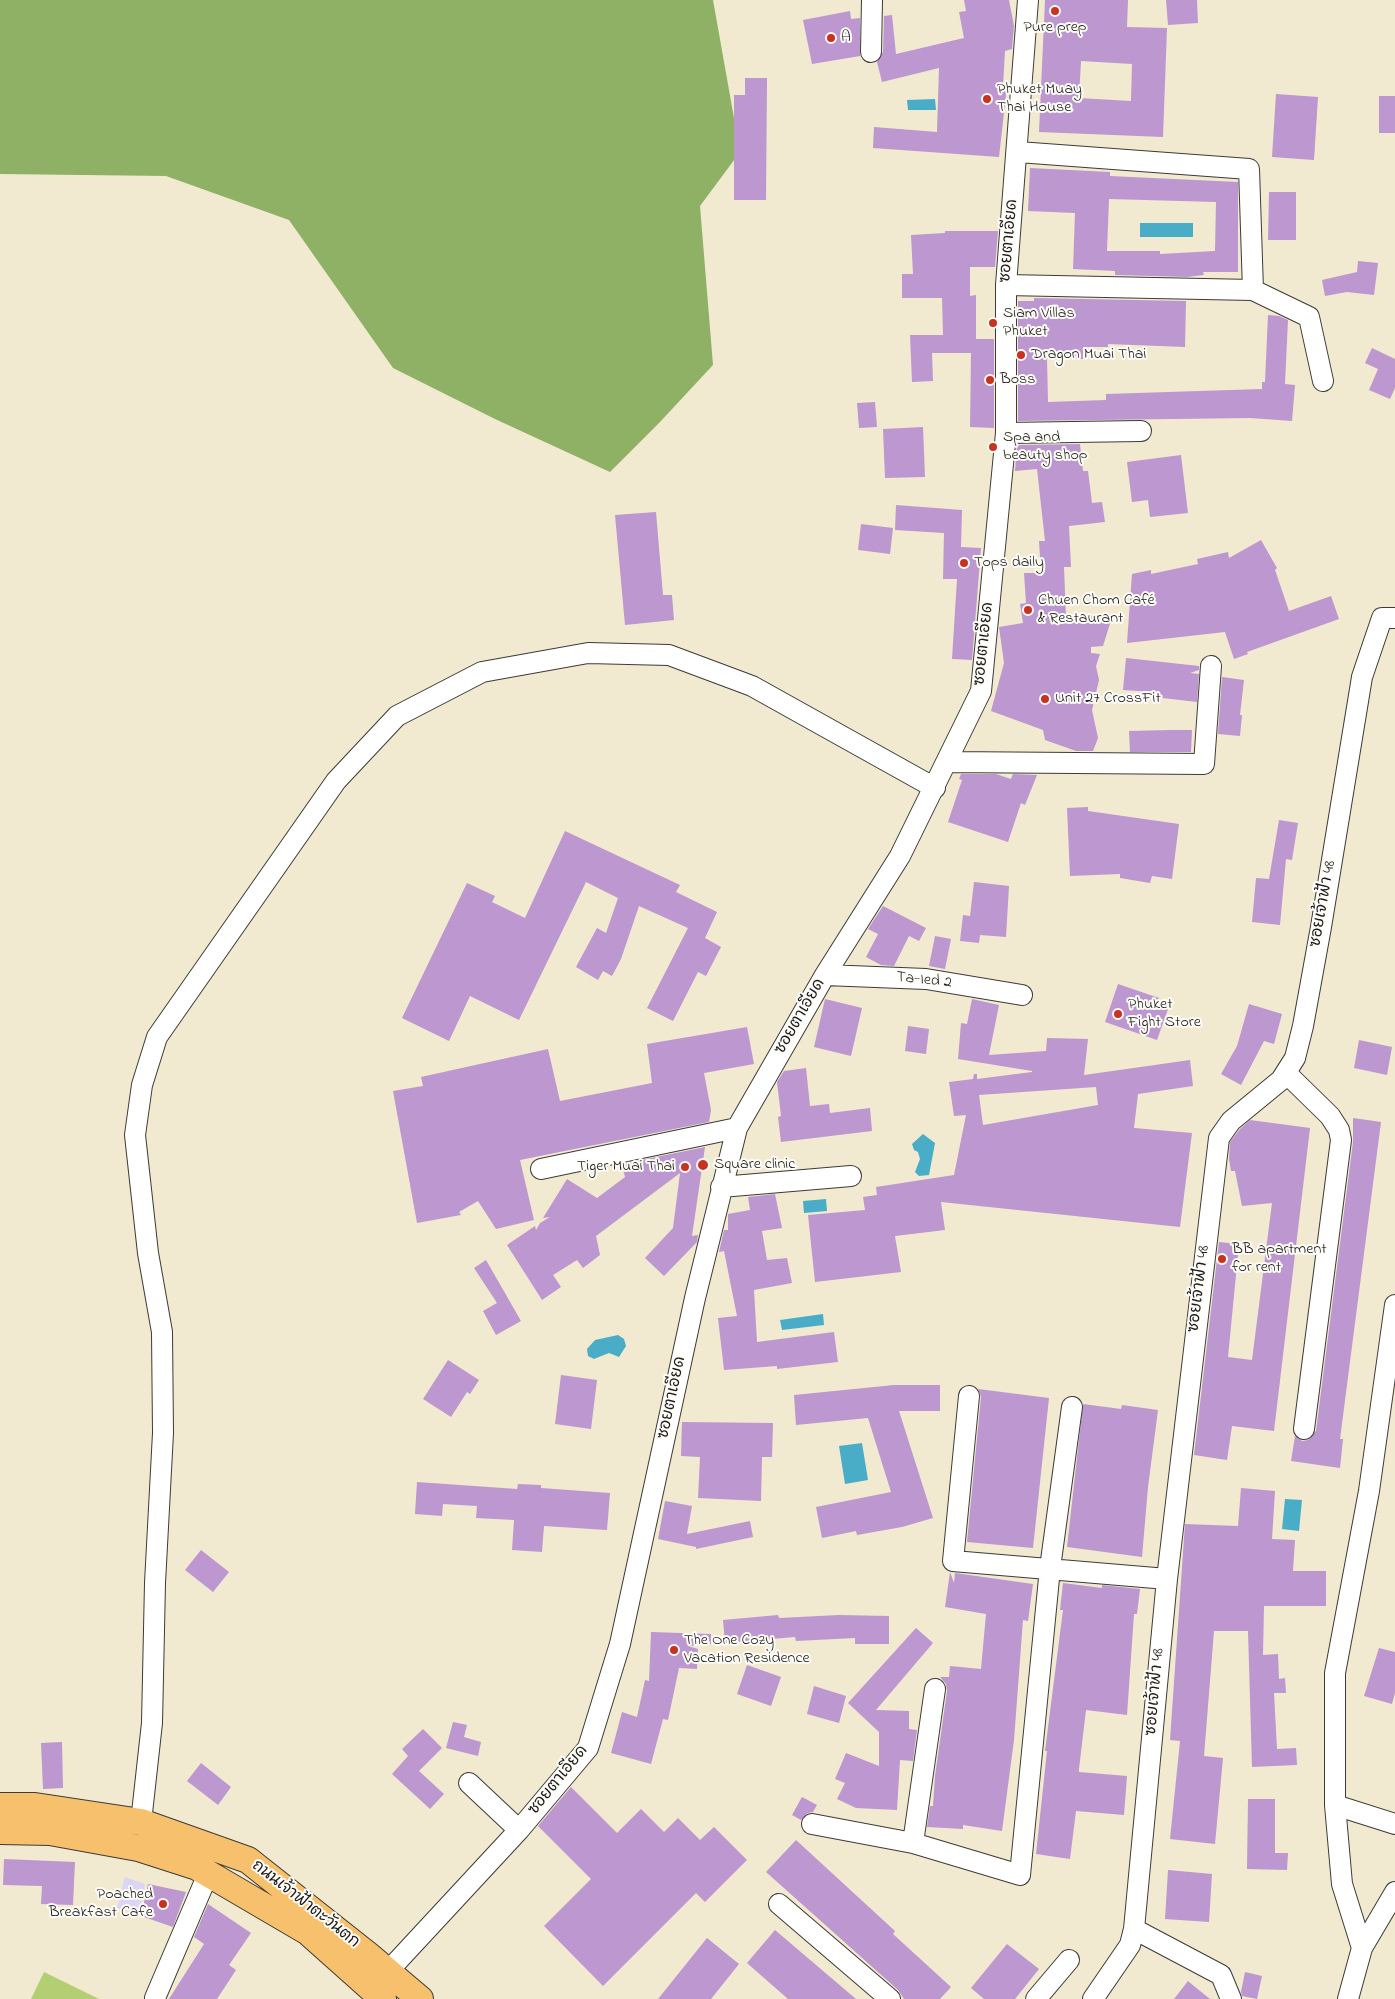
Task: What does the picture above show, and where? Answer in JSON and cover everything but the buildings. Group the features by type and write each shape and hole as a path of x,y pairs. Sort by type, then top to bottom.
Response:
{"main road":[{"name":"ถนนเจ้าฟ้าตะวันตก","path":"0,1806 36,1806 141,1822 248,1860 381,1986"},
{"name":"ถนนเจ้าฟ้าตะวันตก","path":"0,1831 50,1832 138,1848 197,1867 308,1932 381,1986 420,1999"}],"street":[{"path":"871,52 872,0"},
{"name":"ซอยตาเอียด","path":"381,1986 519,1830 588,1748 620,1644 721,1187 737,1128 825,975 900,856 981,692 1006,433 1006,285 1018,152 1028,0"},
{"path":"1018,152 1249,170 1253,290"},
{"path":"1006,285 1253,290 1309,317 1323,381"},
{"path":"1006,433 1141,430"},
{"name":"ซอยเจ้าฟ้า 48","path":"1092,1999 1130,1945 1134,1929 1166,1578 1219,1138 1231,1121 1281,1080 1294,1058 1303,1026 1362,677 1382,618 1395,618"},
{"path":"141,1822 152,1723 155,1583 162,1433 162,1332 148,1253 135,1135 142,1085 157,1037 336,781 398,716 482,672 588,653 669,655 752,686 935,788"},
{"path":"947,762 1204,764 1211,666"},
{"name":"Ta-Ied 2","path":"825,975 926,979 1022,994"},
{"path":"1286,1073 1330,1116 1339,1130 1341,1140 1304,1429"},
{"path":"541,1169 737,1128"},
{"path":"721,1187 851,1176"},
{"path":"1362,1948 1342,1884 1335,1805 1335,1673 1368,1491 1395,1305"},
{"path":"968,1396 953,1561 1166,1578"},
{"path":"812,1824 913,1843 1020,1875 1050,1568 1072,1407"},
{"path":"913,1843 935,1689"},
{"path":"468,1783 519,1830"},
{"path":"1335,1805 1395,1824"},
{"path":"156,1998 208,1874"},
{"path":"1348,1999 1362,1948 1395,1892"},
{"path":"779,1904 890,1999"},
{"path":"1134,1929 1221,1974 1231,1999"},
{"path":"1036,1999 1069,1960"}],"shaded area":[{"path":"125,1877 145,1884 139,1914 117,1908"}],"green space":[{"path":"0,0 713,0 740,152 700,206 713,365 610,472 495,419 393,368 289,220 166,176 0,174"},
{"path":"44,1972 99,1999 31,1999"}],"water":[{"path":"935,99 936,110 908,110 907,100"},
{"path":"1140,223 1193,223 1193,237 1140,237"},
{"path":"923,1134 935,1143 929,1175 919,1176 915,1172 920,1159 918,1152 914,1150 912,1144"},
{"path":"826,1199 827,1211 804,1213 803,1201"},
{"path":"823,1314 824,1325 782,1330 780,1320"},
{"path":"618,1335 624,1339 626,1346 619,1357 609,1353 594,1359 588,1356 587,1349 595,1340"},
{"path":"862,1443 868,1480 845,1484 839,1446"},
{"path":"1285,1499 1302,1500 1299,1531 1282,1529"}],"place":[{"name":"Pure prep","path":"1055,11"},
{"name":"A","path":"831,38"},
{"name":"Phuket Muay Thai House","path":"987,99"},
{"name":"Siam Villas Phuket","path":"993,323"},
{"name":"Dragon Muai Thai","path":"1021,355"},
{"name":"Boss","path":"990,380"},
{"name":"Spa and beauty shop","path":"993,447"},
{"name":"Tops daily","path":"964,563"},
{"name":"Chuen Chom Café & Restaurant","path":"1028,610"},
{"name":"Unit 27 CrossFit","path":"1045,699"},
{"name":"Phuket Fight Store","path":"1118,1014"},
{"name":"Square clinic","path":"703,1165"},
{"name":"Tiger Muai Thai","path":"685,1167"},
{"name":"BB apartment for rent","path":"1222,1259"},
{"name":"The One Cozy Vacation Residence","path":"674,1650"},
{"name":"Poached Breakfast Cafe","path":"163,1904"}]}
